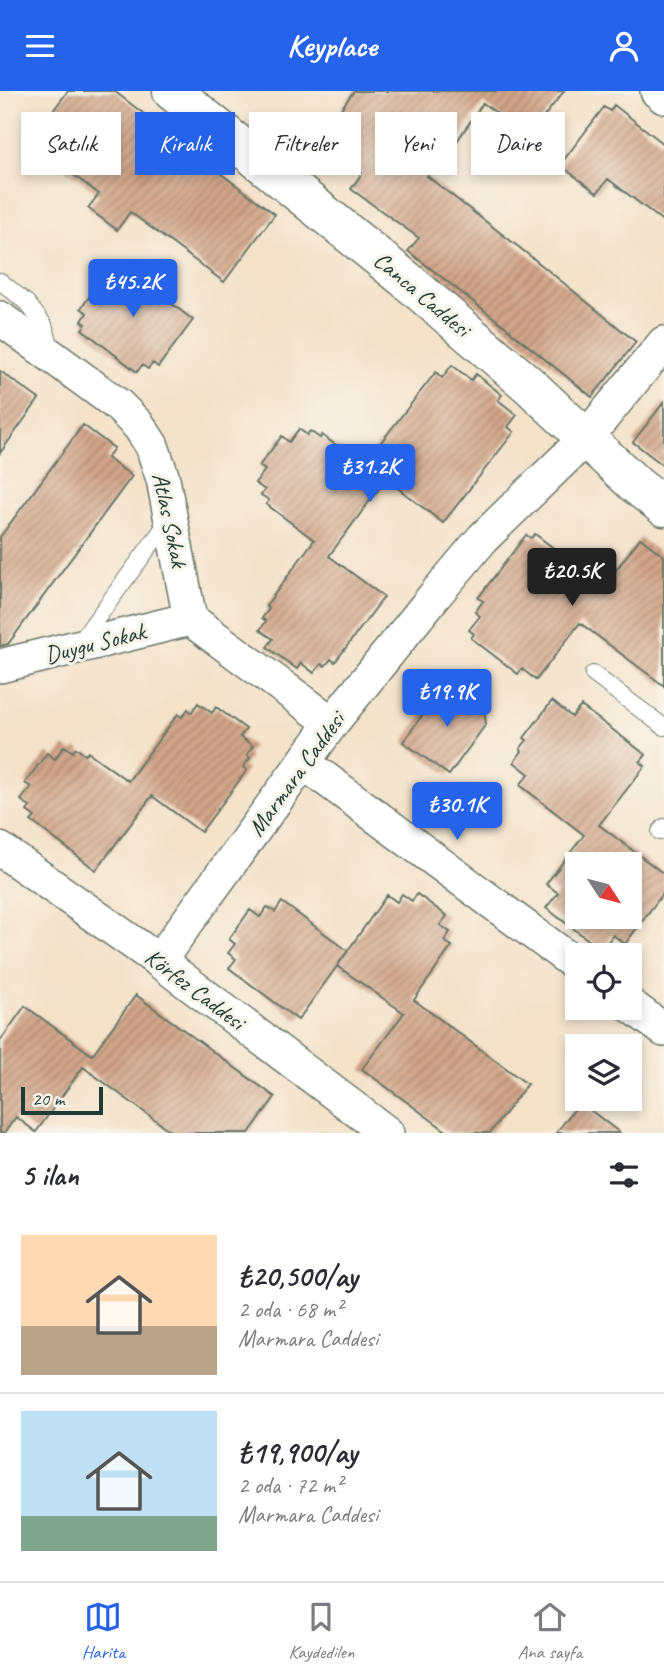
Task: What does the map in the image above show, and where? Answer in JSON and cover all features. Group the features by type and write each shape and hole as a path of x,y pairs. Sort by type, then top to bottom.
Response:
{"street":[{"name":"Canca Caddesi","path":"172,91 404,278 530,386 584,439 664,507"},
{"path":"657,91 664,97"},
{"name":"Atlas Sokak","path":"0,317 118,405 139,426 152,446 163,479 190,619"},
{"name":"Marmara Caddesi","path":"159,961 332,723 435,595 483,538 584,439 664,343"},
{"path":"190,619 332,723"},
{"name":"Duygu Sokak","path":"0,666 190,619"},
{"path":"304,763 565,956"},
{"name":"Körfez Caddesi","path":"0,849 159,961 387,1133"},
{"path":"642,1014 664,1030"}],"lane":[{"path":"0,281 27,303 44,325 54,356"},
{"path":"76,647 171,518"},
{"path":"593,674 664,727"}],"building":[{"path":"68,91 114,91 141,112 135,112 135,175 223,175 275,214 224,282 130,212 117,230 88,208 99,194 73,175 121,175 121,112 52,112"},
{"path":"354,91 564,91 548,112 495,112 483,103 477,112 471,112 471,121 457,141 457,112 375,112 375,175 428,175 636,342 592,397 408,251 419,238 351,189 362,173 361,112 339,112"},
{"path":"614,105 664,144 664,222 608,179 597,193 565,169 565,158 604,107 610,111"},
{"path":"116,261 193,320 158,367 153,363 148,369 142,365 137,372 82,329 86,324 82,321 87,313 81,308"},
{"path":"452,365 471,380 476,374 502,395 498,400 517,415 508,427 514,432 443,523 386,479 329,556 384,597 335,662 331,659 325,666 321,664 314,673 301,663 297,669 267,647 273,639 260,630 266,621 262,618 269,609 266,606 314,540 266,504 269,500 261,495 265,490 255,483 265,470 259,466 282,436 289,442 299,429 307,435 310,431 320,438 322,435 363,465 436,372 442,378"},
{"path":"0,371 39,399 0,453"},
{"path":"664,402 664,466 633,442"},
{"path":"83,425 114,448 107,458 132,476 8,644 0,646 0,537"},
{"path":"535,534 604,586 640,538 664,556 664,686 580,623 536,680 522,669 518,674 471,638 474,634 469,630 480,616 475,612 483,601 478,598 526,535 531,538"},
{"path":"446,682 484,709 486,724 449,775 403,742"},
{"path":"552,701 572,717 581,706 646,755 640,762 645,766 599,825 635,852 571,852 584,835 520,785 529,774 514,762 527,740 524,738"},
{"path":"198,703 212,713 216,707 246,729 240,737 253,746 247,755 250,758 243,767 247,770 201,832 152,796 96,870 31,821 35,817 27,811 30,807 21,800 31,787 25,783 47,753 55,759 64,746 73,752 76,748 85,755 88,752 128,781 178,714 182,717 188,709 191,713"},
{"path":"642,857 664,874 664,892 642,921"},
{"path":"565,860 565,922 546,908 558,893 546,884"},
{"path":"402,894 412,901 417,894 447,916 440,925 450,932 444,941 452,946 414,1000 527,1084 490,1133 449,1133 362,1069 404,1013 337,966 387,895 397,902"},
{"path":"282,902 348,951 298,1020 229,968 236,959 228,953 235,944 229,939 250,910 260,917 267,907 275,912"},
{"path":"574,929 636,929 626,943 613,935 607,943 593,943"},
{"path":"136,995 275,1097 249,1133 173,1133 83,1067 36,1132 16,1117 4,1133 0,1133 0,1041 25,1006 92,1055"},
{"path":"573,1111 592,1111 620,1133 556,1133"}]}
